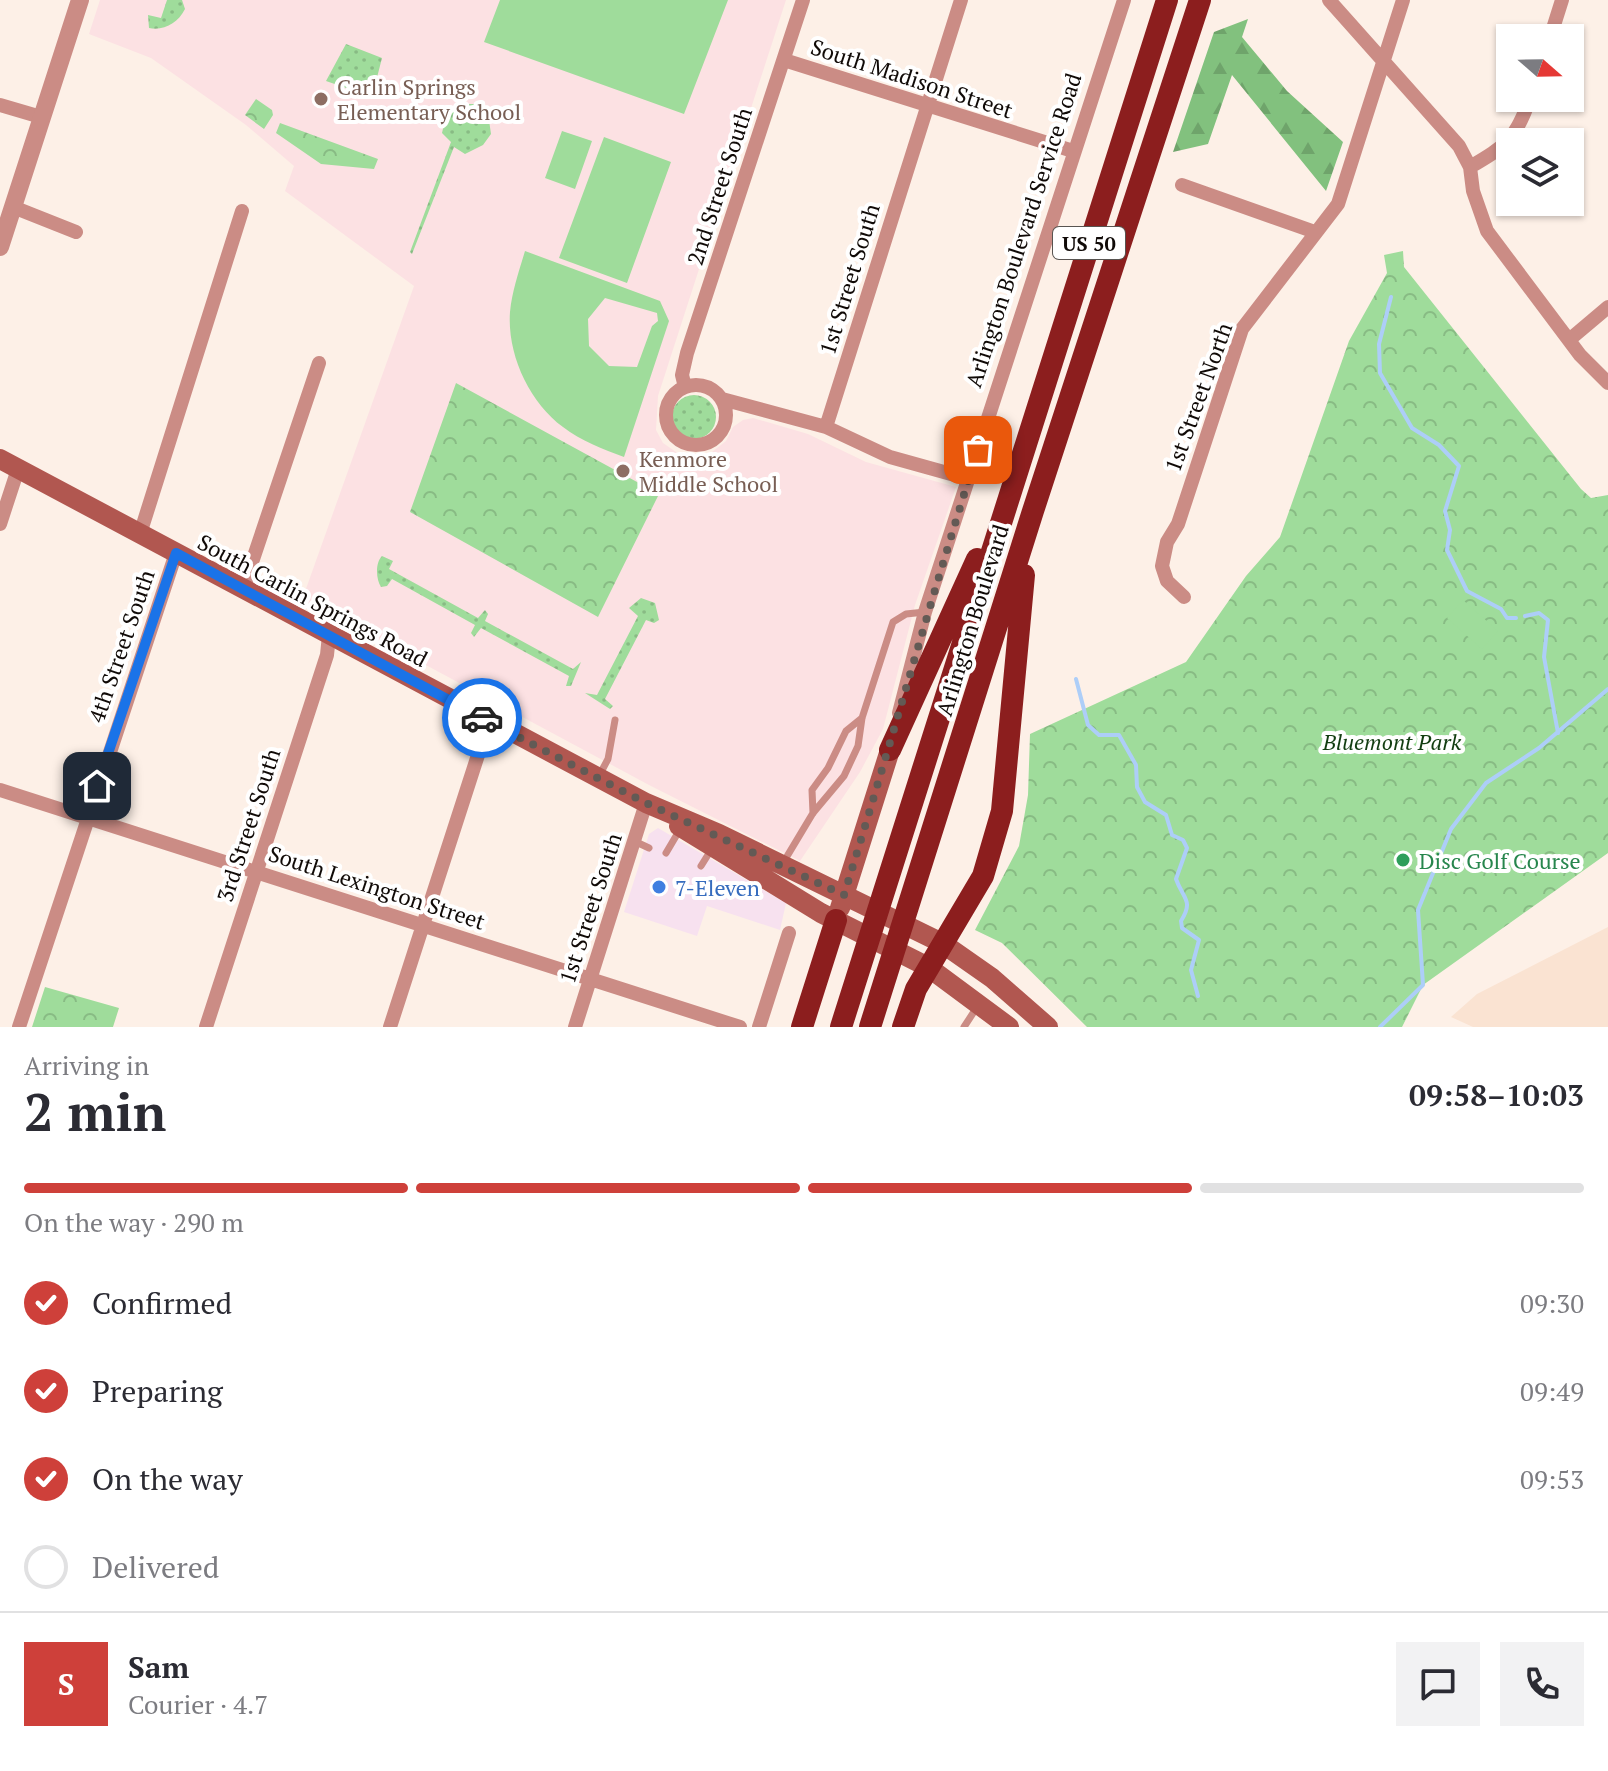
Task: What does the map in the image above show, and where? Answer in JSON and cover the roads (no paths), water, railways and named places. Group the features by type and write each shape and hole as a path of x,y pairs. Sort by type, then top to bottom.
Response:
{"highway":[{"name":"Arlington Boulevard","path":"841,1027 886,896 1011,486 1167,0"},
{"name":"Arlington Boulevard","path":"870,1027 1033,511 1200,0"},
{"path":"890,750 1011,486"},
{"path":"903,1027 916,989 983,876 1002,811 1016,636 1033,511"},
{"path":"802,1027 836,920"}],"main road":[{"name":"South Carlin Springs Road","path":"9,464 646,803 942,943 992,978 1048,1027"},
{"name":"Arlington Boulevard Service Road","path":"836,920 890,750"},
{"name":"South Carlin Springs Road","path":"646,803 681,827 706,857 744,868 928,967 981,1002 1009,1027"},
{"path":"744,868 782,865"}],"street":[{"path":"0,247 80,0"},
{"name":"2nd Street South","path":"685,387 682,375 687,353 803,0"},
{"name":"1st Street South","path":"826,427 961,0"},
{"name":"Arlington Boulevard Service Road","path":"890,750 925,612 1124,0"},
{"path":"1329,0 1459,146 1470,167 1473,191 1487,231 1569,340 1608,383"},
{"name":"1st Street North","path":"1184,597 1167,581 1162,566 1216,399 1242,329 1338,204 1403,0"},
{"path":"1554,24 1562,0"},
{"name":"South Madison Street","path":"784,60 1073,151"},
{"path":"0,105 41,117"},
{"path":"1470,167 1505,147 1525,112"},
{"path":"1182,185 1315,232"},
{"path":"13,207 76,232"},
{"name":"4th Street South","path":"140,534 242,211"},
{"path":"1569,340 1608,307"},
{"path":"243,589 319,363"},
{"path":"722,399 726,410 721,431 704,444 683,443 670,431 665,415 675,393 685,387 710,388 722,399 826,427 890,457 969,479"},
{"path":"0,524 9,464"},
{"name":"4th Street South","path":"19,1027 176,553"},
{"name":"3rd Street South","path":"206,1027 327,655 329,635"},
{"path":"390,1027 489,721"},
{"name":"South Lexington Street","path":"0,790 740,1027"},
{"name":"1st Street South","path":"575,1027 646,803"},
{"path":"759,1027 789,933"}],"lane":[{"path":"782,865 813,813 844,776 858,746 862,718 893,622 906,614 925,612"},
{"path":"813,813 812,790 828,768 846,731 862,718"},
{"path":"598,777 608,759 615,720"},
{"path":"666,853 681,827"},
{"path":"634,841 649,848"},
{"path":"964,1027 981,1002"}],"waterway":[{"path":"1391,297 1379,344 1380,373 1412,428 1439,445 1459,466 1445,511 1450,530 1447,550 1467,591 1501,609 1507,618 1516,618"},
{"path":"1525,616 1539,613 1548,620 1544,657 1558,733"},
{"path":"1076,679 1088,725 1099,735 1119,735 1136,765 1137,787 1145,802 1166,815 1172,835 1183,840 1187,848 1176,879 1187,904 1181,921 1182,928 1199,940 1191,970 1198,996"},
{"path":"1380,1027 1423,985 1418,910 1451,829 1486,783 1539,748 1608,689"}],"place":[{"name":"Carlin Springs Elementary School","path":"321,99"},
{"name":"Kenmore Middle School","path":"623,471"},
{"name":"Disc Golf Course","path":"1403,860"},
{"name":"7-Eleven","path":"659,887"}],"park label":[{"name":"Bluemont Park","path":"1392,741"}]}
